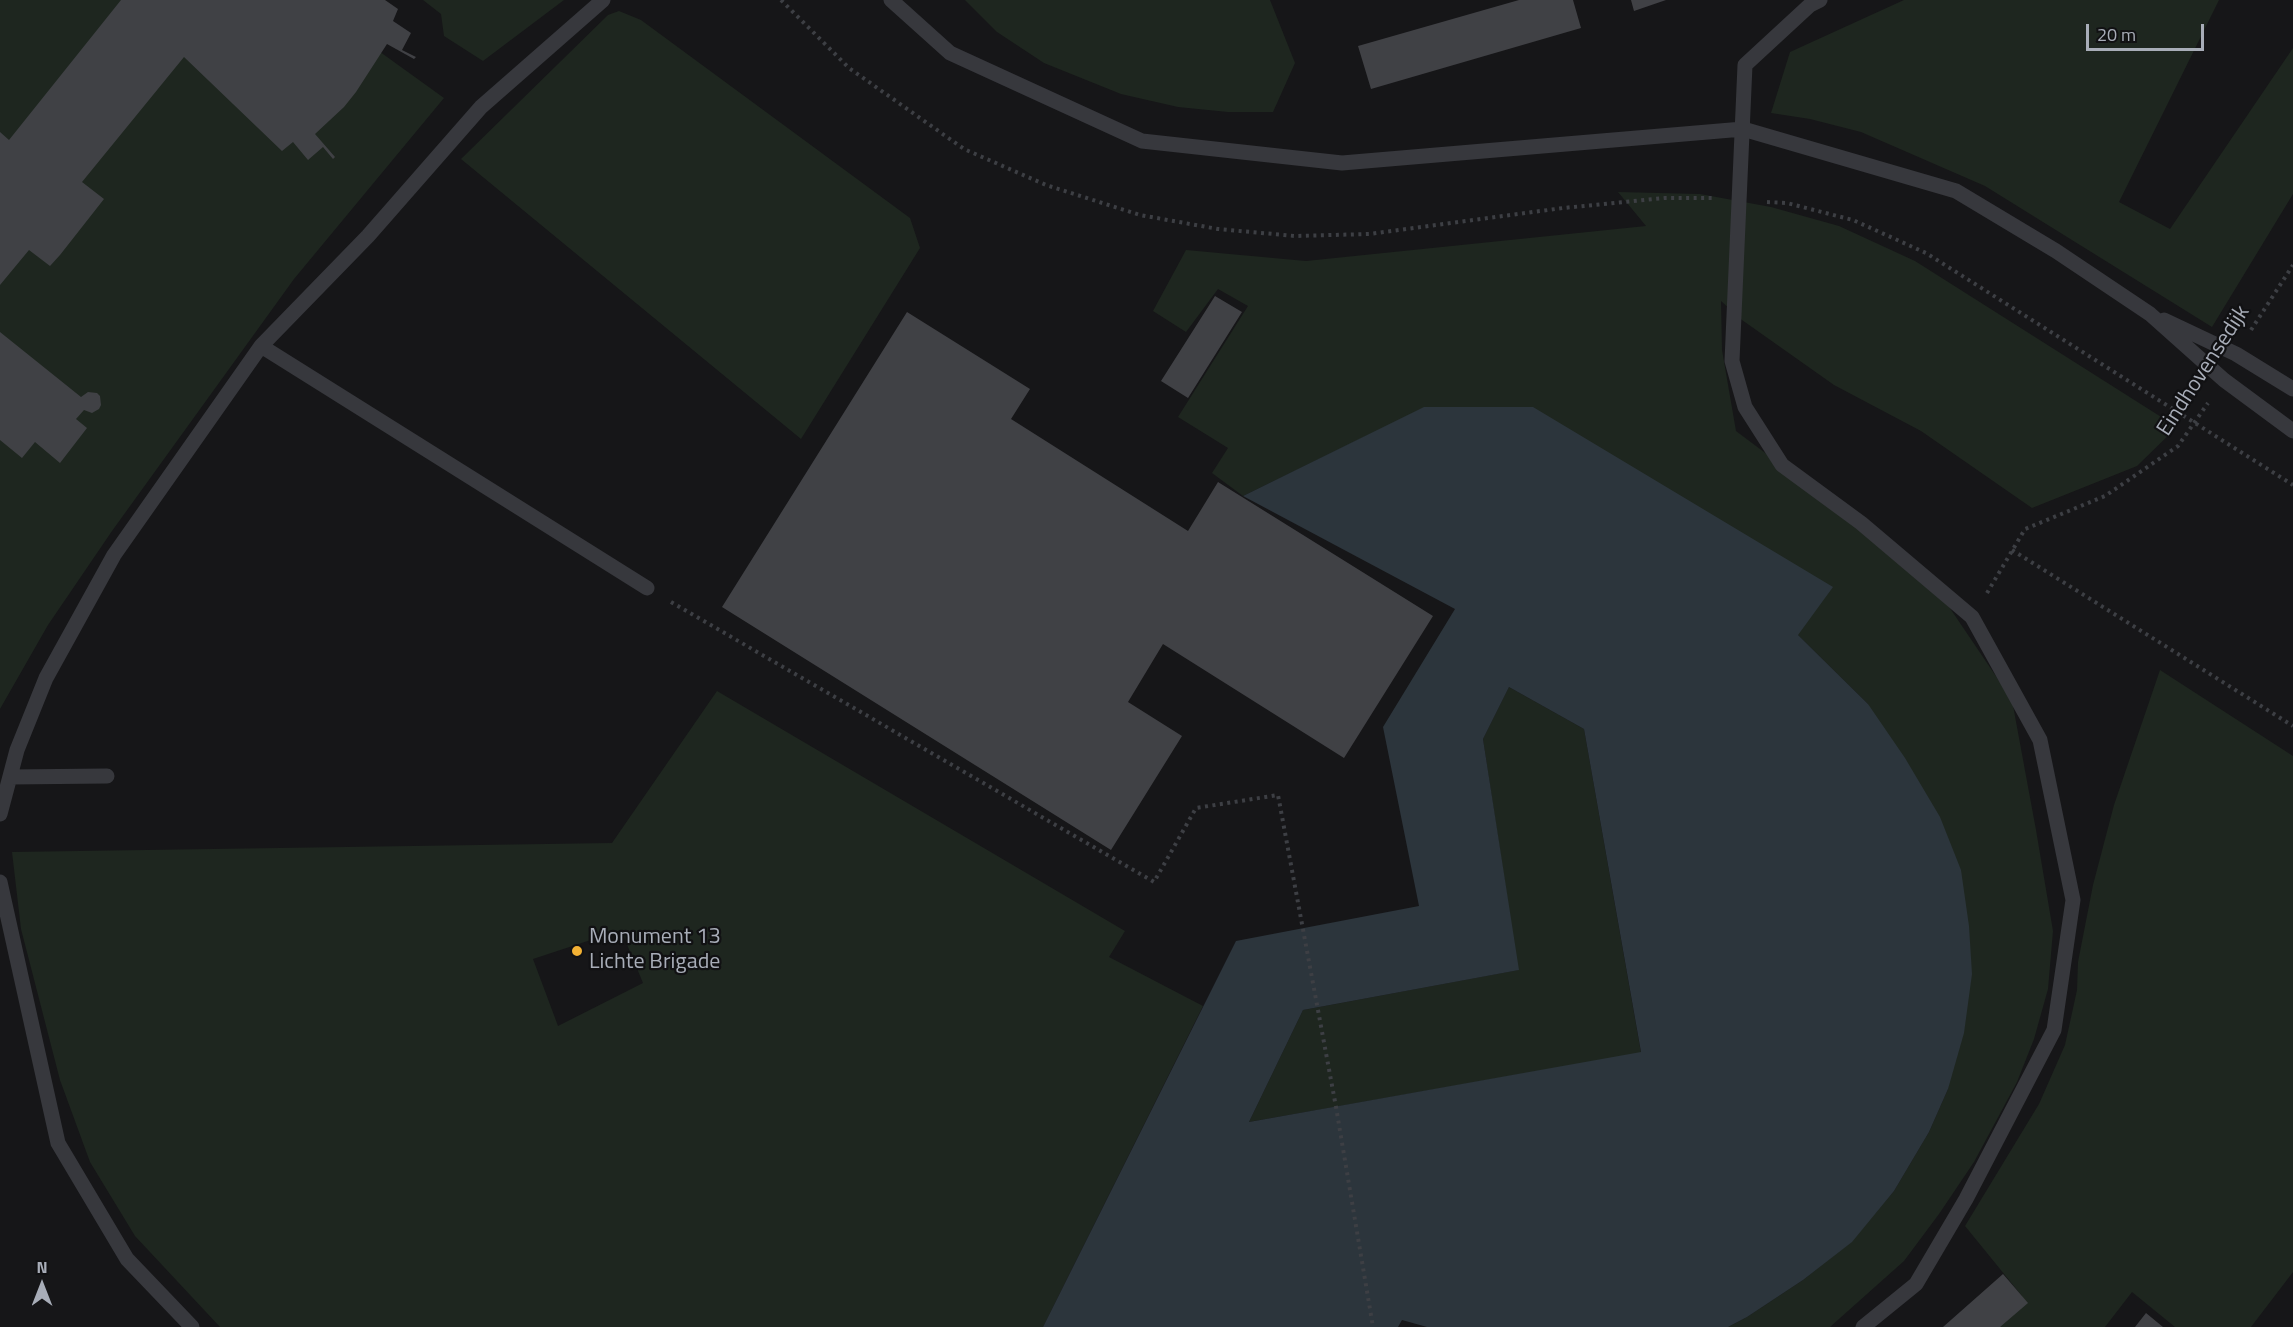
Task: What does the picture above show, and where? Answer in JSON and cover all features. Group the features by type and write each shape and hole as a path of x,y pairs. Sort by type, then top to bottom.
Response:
{"lane":[{"path":"0,814 17,750 46,678 114,555 261,346 368,236 481,107 603,0"},
{"path":"891,0 951,53 1142,141 1342,163 1743,129 1956,191 2056,252 2150,314 2236,354 2293,389"},
{"path":"1820,0 1810,5 1745,65 1732,361 1745,407 1782,465 1861,523 1972,617 2040,740 2073,900 2054,1030 1966,1199 1916,1284 1863,1327"},
{"path":"2150,314 2223,380 2293,431"},
{"path":"261,346 647,588"},
{"path":"10,777 107,776"},
{"path":"0,882 58,1143 127,1259 192,1327"}],"path":[{"path":"781,0 849,68 964,149 1046,185 1140,215 1218,229 1295,236 1369,234 1563,208 1665,198 1740,199 1787,203 1853,220 1926,253 2293,485"},
{"name":"Eindhovensedijk","path":"2236,354 2293,265"},
{"name":"Eindhovensedijk","path":"1972,617 2025,529 2105,496 2178,446 2223,380"},
{"path":"2012,550 2293,726"},
{"path":"647,588 1154,882 1196,808 1278,795 1304,928 1373,1327"}],"shaded area":[{"path":"0,0 308,0 444,98 294,279 112,531 48,625 0,709"},
{"path":"423,0 564,0 483,61 444,36 441,14"},
{"path":"965,0 1270,0 1295,63 1273,112 1228,112 1178,107 1121,94 1044,63 997,32"},
{"path":"1904,0 2219,0 2119,202 2170,229 2293,48 2293,194 2212,327 1985,186 1861,132 1810,119 1771,113 1790,52"},
{"path":"619,11 641,20 910,218 920,248 801,439 461,159 608,15"},
{"path":"1618,192 1700,194 1771,207 1839,226 1915,261 2177,427 2137,466 2032,508 1921,431 1834,385 1742,320 1721,301 1722,350 1736,431 1808,485 1937,589 2012,700 2053,931 2048,989 2034,1039 2017,1082 1974,1162 1904,1261 1830,1327 1728,1327 1803,1280 1851,1242 1894,1191 1929,1132 1948,1089 1868,704 1798,635 1424,408 1243,496 1212,473 1228,448 1178,417 1248,306 1218,289 1186,332 1153,311 1186,250 1306,261 1646,226"},
{"path":"1424,407 1533,407 1833,587 1798,635 1868,704 1905,758 1940,817 1961,870 1969,926 1972,974 1964,1033 1948,1089 1929,1132 1894,1191 1852,1242 1803,1280 1728,1327 1427,1327 1402,1320 1398,1327 1043,1327 1236,941 1419,906 1383,727 1455,609 1243,496","holes":["1509,687 1584,729 1641,1052 1249,1122 1303,1010 1519,970 1483,739"]},
{"path":"2160,670 2293,756 2293,1272 2251,1327 2175,1327 2132,1292 2105,1327 1987,1327 2022,1296 1965,1226 2039,1104 2065,1045 2077,990 2078,962 2093,885 2114,805"},
{"path":"1509,687 1584,729 1641,1053 1249,1122 1303,1010 1518,970 1483,739"},
{"path":"717,691 1125,931 1109,957 1203,1006 1043,1327 220,1327 135,1236 90,1162 60,1080 21,929 12,852 612,843","holes":["621,930 643,983 558,1026 533,959"]}],"building":[{"path":"121,0 385,0 398,9 393,21 411,33 402,50 416,57 414,59 387,44 344,107 315,134 335,157 333,159 323,147 308,160 293,142 282,151 184,57 82,182 104,199 60,255 50,266 29,250 0,285 0,132 9,140"},
{"path":"1519,0 1573,0 1581,28 1371,89 1358,46"},
{"path":"1631,0 1666,0 1634,11"},
{"path":"1215,296 1242,312 1188,398 1161,381"},
{"path":"907,312 1030,389 1011,419 1188,531 1218,482 1433,616 1344,758 1163,644 1128,702 1182,736 1111,850 722,607"},
{"path":"0,332 81,397 88,392 97,393 100,396 99,409 92,413 84,410 76,419 87,428 60,463 35,442 22,458 0,440"},
{"path":"2003,1274 2028,1303 2000,1327 1943,1327"},
{"path":"2146,1313 2163,1327 2135,1327"}],"place":[{"name":"Monument 13 Lichte Brigade","path":"577,951"}]}
